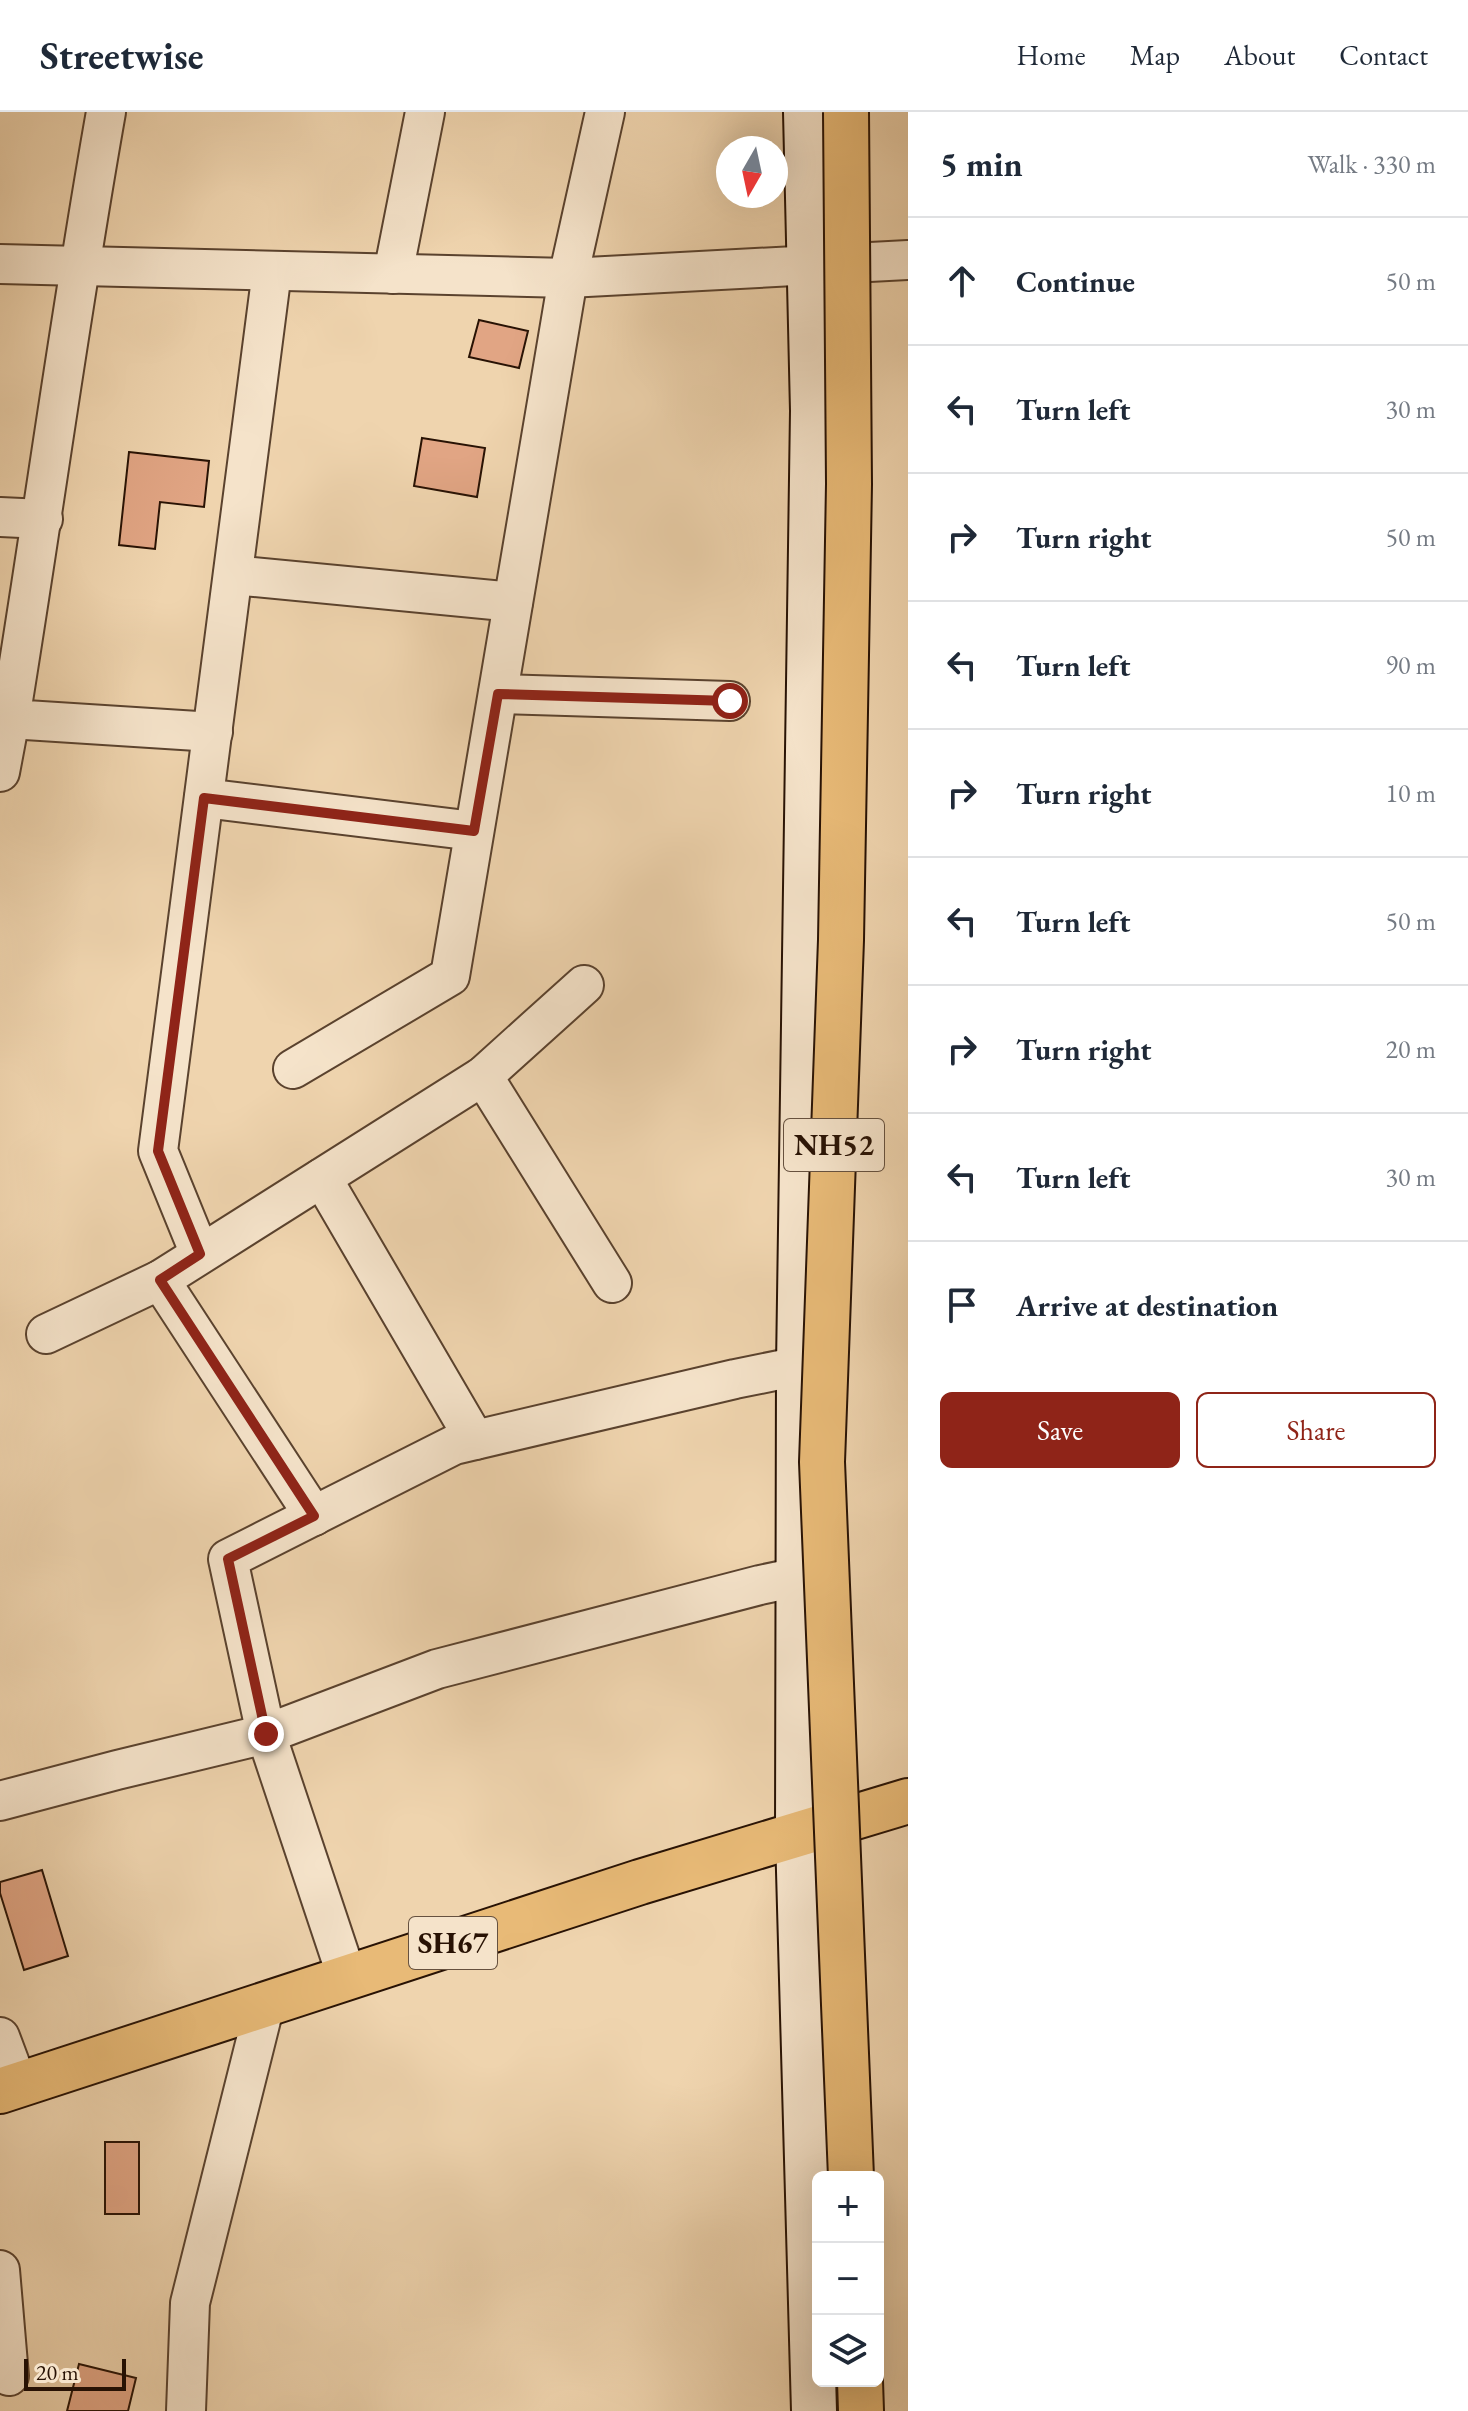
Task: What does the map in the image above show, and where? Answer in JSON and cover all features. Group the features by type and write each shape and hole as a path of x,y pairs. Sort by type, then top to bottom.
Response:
{"main road":[{"path":"806,112 813,411 799,1366 798,1835 814,2411"},
{"name":"NH52","path":"846,112 849,484 842,925 822,1462 851,2171"},
{"name":"SH67","path":"9,2088 640,1882 908,1801"},
{"path":"860,2387 861,2411"}],"street":[{"path":"0,772 5,718 43,519 78,266 106,112"},
{"path":"393,274 425,112"},
{"path":"293,1069 450,976 568,278 605,112"},
{"path":"0,264 568,278 908,260"},
{"path":"200,1254 158,1151 272,271"},
{"path":"0,517 43,519"},
{"path":"233,575 513,602"},
{"path":"498,694 730,701"},
{"path":"5,718 213,732"},
{"path":"204,798 474,831"},
{"path":"46,1334 160,1280 483,1076 584,985"},
{"path":"483,1076 612,1283"},
{"path":"322,1178 475,1440"},
{"path":"160,1280 314,1516"},
{"path":"347,1977 266,1734 228,1559 454,1445 799,1366"},
{"path":"0,1801 266,1734 437,1669 798,1577"},
{"path":"186,2411 190,2303 265,2004"},
{"path":"0,2037 9,2088"},
{"path":"0,2270 9,2376"}],"building":[{"path":"479,320 528,331 519,368 469,357"},
{"path":"422,438 485,448 477,497 414,486"},
{"path":"129,452 209,461 204,507 160,502 155,549 119,545"},
{"path":"42,1870 68,1956 24,1970 0,1893 0,1882"},
{"path":"105,2142 139,2142 139,2214 105,2214"},
{"path":"79,2364 136,2378 128,2411 67,2411"}],"route":[{"path":"266,1734 228,1559 314,1516 160,1280 200,1254 158,1151 204,798 474,831 498,694 730,701"}]}
